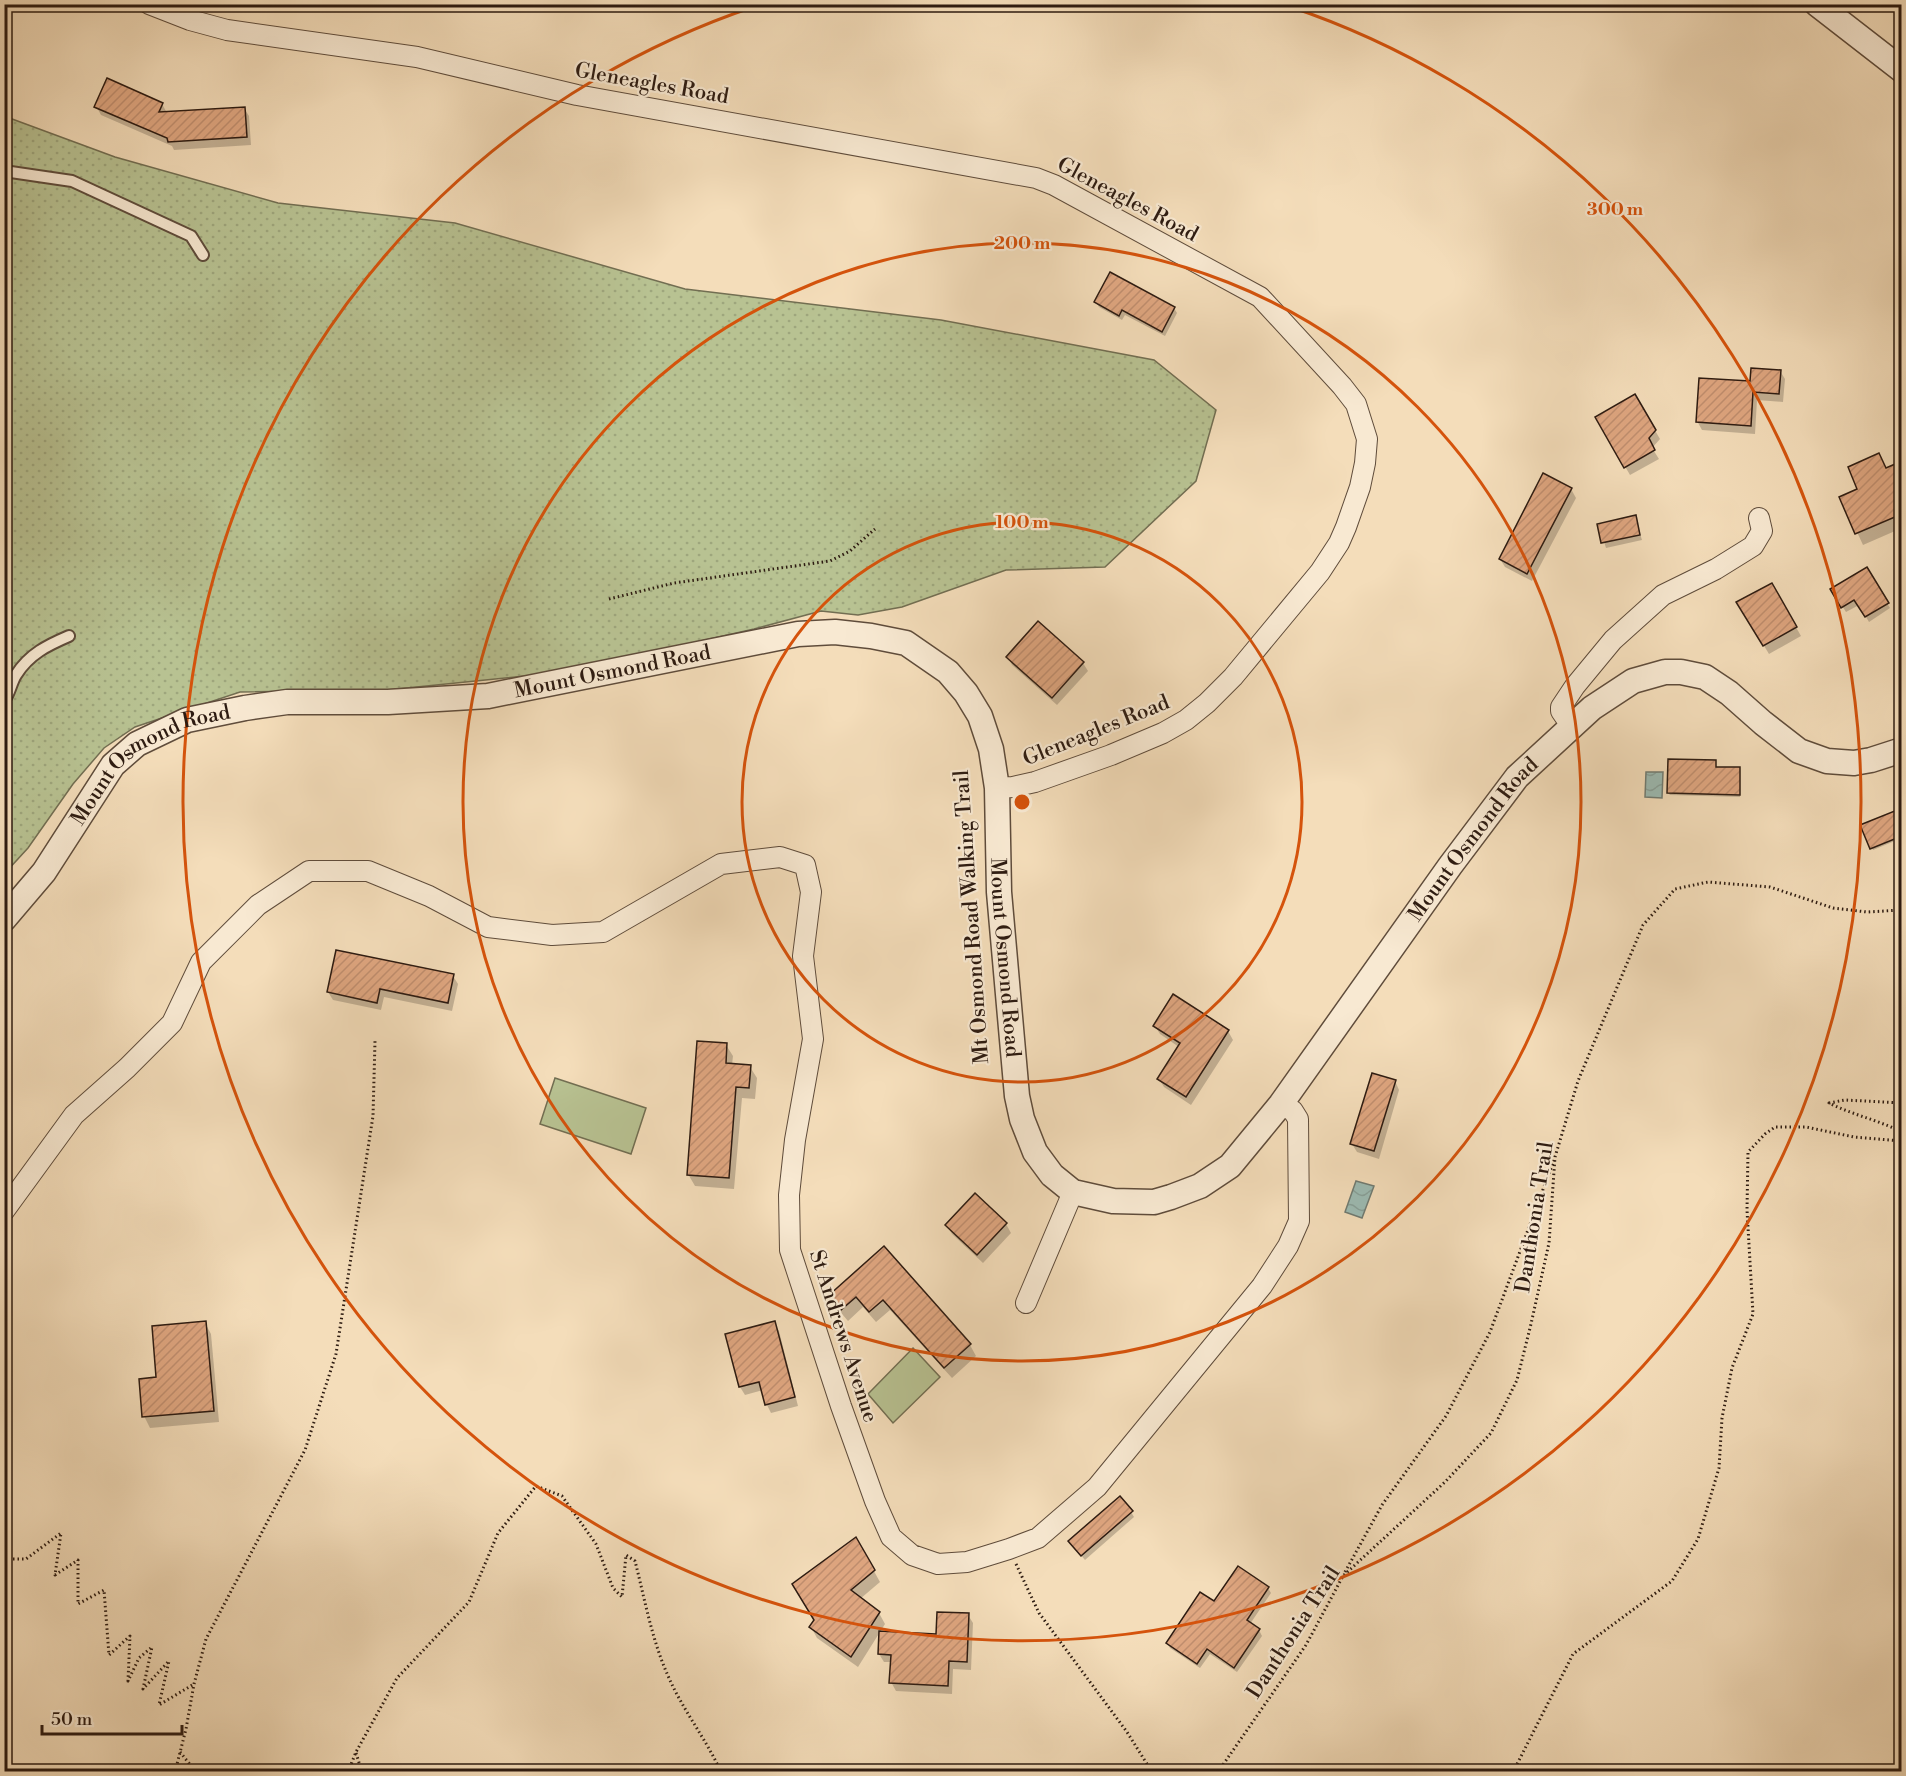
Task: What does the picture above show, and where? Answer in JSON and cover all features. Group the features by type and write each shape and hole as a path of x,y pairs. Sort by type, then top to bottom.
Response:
{"street":[{"name":"Gleneagles Road","path":"149,4 208,26 227,30 417,57 577,95 1036,178 1071,194 1260,297 1342,386 1356,404 1363,422 1367,439 1365,463 1360,487 1339,543 1320,572 1233,677 1186,720 1163,733 1068,771 1035,782 997,788"},
{"path":"1817,4 1902,70"},
{"path":"1572,727 1561,711 1561,707 1612,640 1663,595 1716,569 1753,546 1762,531 1759,518"},
{"name":"Mount Osmond Road","path":"4,919 44,872 113,765 137,744 187,720 287,702 388,702 488,696 798,634 835,632 906,643 948,672 966,693 980,716 991,749 997,788 999,892 1017,1096 1022,1119 1035,1152 1052,1175 1073,1192 1113,1201 1154,1202 1200,1186 1230,1166 1281,1104 1450,866 1517,777 1592,708 1633,681 1665,672 1681,672 1705,677 1717,684 1799,751 1833,762 1854,763 1902,750"},
{"name":"St Andrews Avenue","path":"4,1211 74,1115 127,1068 172,1023 201,962 258,904 309,871 368,872 429,896 488,927 552,935 603,932 721,864 780,857 805,865 811,892 803,956 813,1039 795,1140 789,1195 790,1250 867,1480 891,1536 912,1555 938,1564 967,1562 1038,1538 1098,1487 1255,1295 1288,1246 1299,1221 1298,1119 1293,1112 1281,1104"},
{"path":"1026,1303 1073,1192"}],"lane":[{"path":"4,171 72,181 190,237 203,255"},
{"path":"4,700 15,676 27,660 45,646 69,636"}],"path":[{"path":"609,599 674,583 830,561 850,551 875,529"},
{"name":"Danthonia Trail","path":"1218,1772 1306,1645 1343,1576 1445,1482 1491,1433 1517,1380 1531,1324 1549,1243 1555,1157 1578,1081 1643,926 1675,889 1708,882 1770,887 1833,908 1867,912 1902,910"},
{"path":"175,1772 206,1639 305,1450 336,1354 373,1116 375,1041"},
{"path":"1902,1103 1845,1100 1829,1103 1846,1112 1887,1124 1902,1132"},
{"path":"1513,1772 1574,1654 1672,1581 1698,1539 1719,1468 1722,1418 1732,1368 1753,1314 1747,1210 1748,1152 1775,1127 1806,1127 1854,1137 1902,1141"},
{"path":"1343,1576 1382,1505 1446,1416 1490,1332 1555,1157"},
{"path":"348,1772 356,1752 397,1678 469,1602 498,1533 536,1486 562,1496 596,1544 613,1588 622,1597 626,1555 635,1561 655,1640 669,1679 712,1752 721,1772"},
{"path":"4,1559 26,1559 61,1533 55,1575 78,1560 78,1604 104,1590 109,1655 130,1636 128,1681 139,1658 152,1647 143,1689 169,1661 159,1705 194,1684"},
{"path":"1009,1549 1039,1613 1127,1731 1152,1772"},
{"path":"180,1752 196,1772"},
{"path":"356,1752 362,1772"}],"green space":[{"path":"4,116 115,157 278,203 455,223 685,289 941,320 1154,360 1216,410 1196,481 1105,567 1006,570 902,607 858,615 821,611 754,629 564,672 387,690 240,692 135,727 104,748 73,784 28,848 5,873"},
{"path":"555,1078 646,1108 631,1154 540,1124"},
{"path":"913,1348 940,1377 893,1423 868,1394"}],"water":[{"path":"1646,772 1663,772 1662,798 1645,797"},
{"path":"1356,1181 1374,1186 1362,1218 1345,1212"}],"building":[{"path":"107,78 163,103 159,112 245,107 247,137 168,142 167,138 94,107"},
{"path":"1110,272 1175,307 1162,332 1122,310 1119,316 1094,302"},
{"path":"1751,368 1781,370 1779,394 1753,392 1751,426 1696,422 1699,378 1750,381"},
{"path":"1635,394 1656,430 1649,438 1655,450 1624,468 1595,417"},
{"path":"1879,453 1886,468 1902,461 1902,514 1855,534 1839,497 1857,489 1848,467"},
{"path":"1543,473 1572,488 1527,574 1499,559"},
{"path":"1636,515 1640,535 1601,543 1597,524"},
{"path":"1867,567 1889,603 1865,617 1854,600 1841,608 1830,589"},
{"path":"1772,583 1797,627 1763,646 1736,602"},
{"path":"1038,621 1084,662 1052,698 1006,657"},
{"path":"1668,759 1716,760 1716,767 1740,767 1740,795 1667,793"},
{"path":"1902,808 1902,836 1870,849 1860,825"},
{"path":"336,950 454,974 448,1003 380,989 377,1003 327,992"},
{"path":"1173,994 1229,1030 1186,1097 1157,1079 1180,1043 1153,1026"},
{"path":"697,1041 727,1043 726,1063 751,1065 749,1088 736,1087 729,1178 687,1175"},
{"path":"1372,1073 1396,1080 1374,1151 1350,1144"},
{"path":"975,1193 1007,1223 977,1255 945,1225"},
{"path":"884,1246 971,1344 944,1368 883,1300 869,1312 856,1297 841,1310 828,1296"},
{"path":"206,1321 214,1411 142,1417 139,1379 156,1377 152,1326"},
{"path":"775,1321 795,1397 765,1405 759,1382 739,1387 725,1334"},
{"path":"1120,1496 1133,1511 1081,1556 1068,1541"},
{"path":"856,1537 875,1570 851,1590 880,1612 851,1657 809,1627 814,1620 792,1584"},
{"path":"1238,1566 1269,1587 1247,1620 1260,1629 1234,1668 1207,1649 1197,1664 1166,1643 1200,1592 1214,1601"},
{"path":"937,1612 969,1613 967,1662 949,1661 948,1686 889,1683 891,1655 878,1654 879,1631 936,1634"}]}
